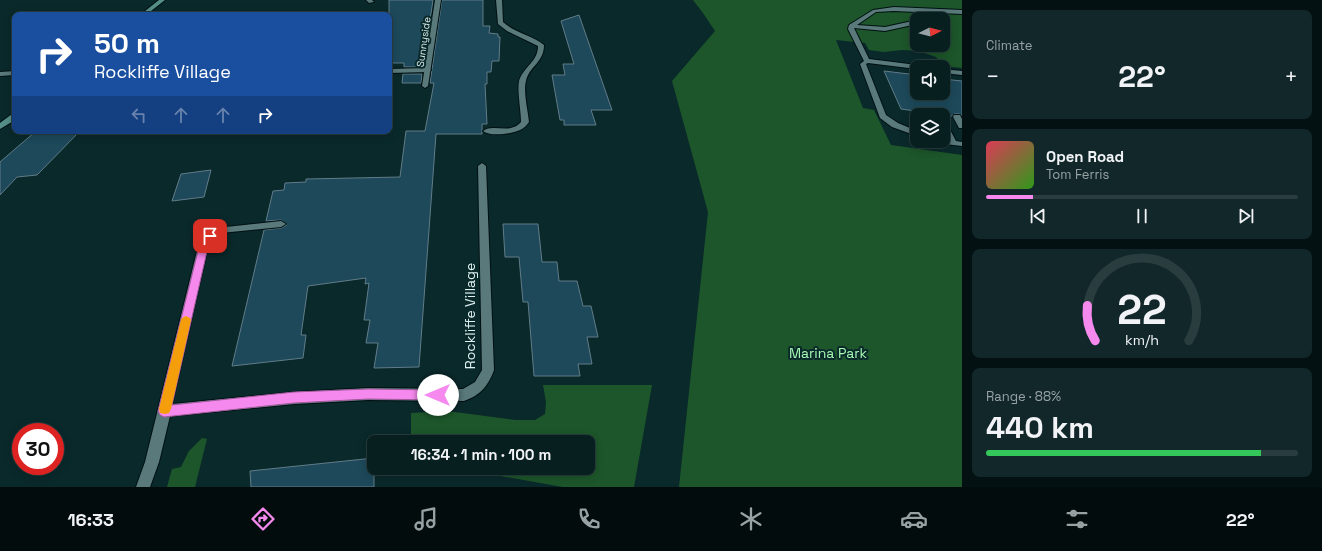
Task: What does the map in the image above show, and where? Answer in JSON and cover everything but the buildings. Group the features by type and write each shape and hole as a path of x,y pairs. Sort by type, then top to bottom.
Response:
{"street":[{"path":"147,12 162,0"},
{"name":"Sunnyside","path":"425,86 438,0"},
{"path":"487,131 514,130 523,126 525,122 522,82 524,76 537,63 541,51 541,45 533,40 506,29 500,23 498,0"},
{"path":"851,26 875,11 962,12"},
{"path":"851,26 885,29 910,24"},
{"path":"851,26 851,29 867,61"},
{"path":"867,61 910,66"},
{"path":"867,61 863,64 883,116 895,125 910,131"},
{"path":"392,70 428,70"},
{"path":"950,71 962,73"},
{"path":"0,74 12,73"},
{"path":"957,116 962,126"},
{"path":"0,127 12,118"},
{"path":"950,133 958,144"},
{"name":"Rockliffe Village","path":"164,411 294,398 368,394 464,395 476,390 484,380 488,370 482,166"},
{"path":"143,487 152,462 203,247 210,236 219,230 281,224"}],"green space":[{"name":"Marina Park","path":"693,0 962,0 962,68 950,67 950,60 938,60 936,57 922,52 950,52 950,12 910,12 910,50 884,52 869,50 865,43 836,40 863,108 874,110 891,145 962,155 962,487 679,487 708,212 672,81 715,31"},
{"path":"543,385 652,385 634,487 563,487 495,475 595,475 595,435 411,435 411,413 447,411 515,420 535,420 545,414 546,402"},
{"path":"202,438 207,439 195,487 167,487 172,469 181,467 189,451"}],"slow traffic":[{"path":"165,409 186,320"}],"route":[{"path":"210,236 203,247 164,411 294,398 368,394 438,395"}]}
